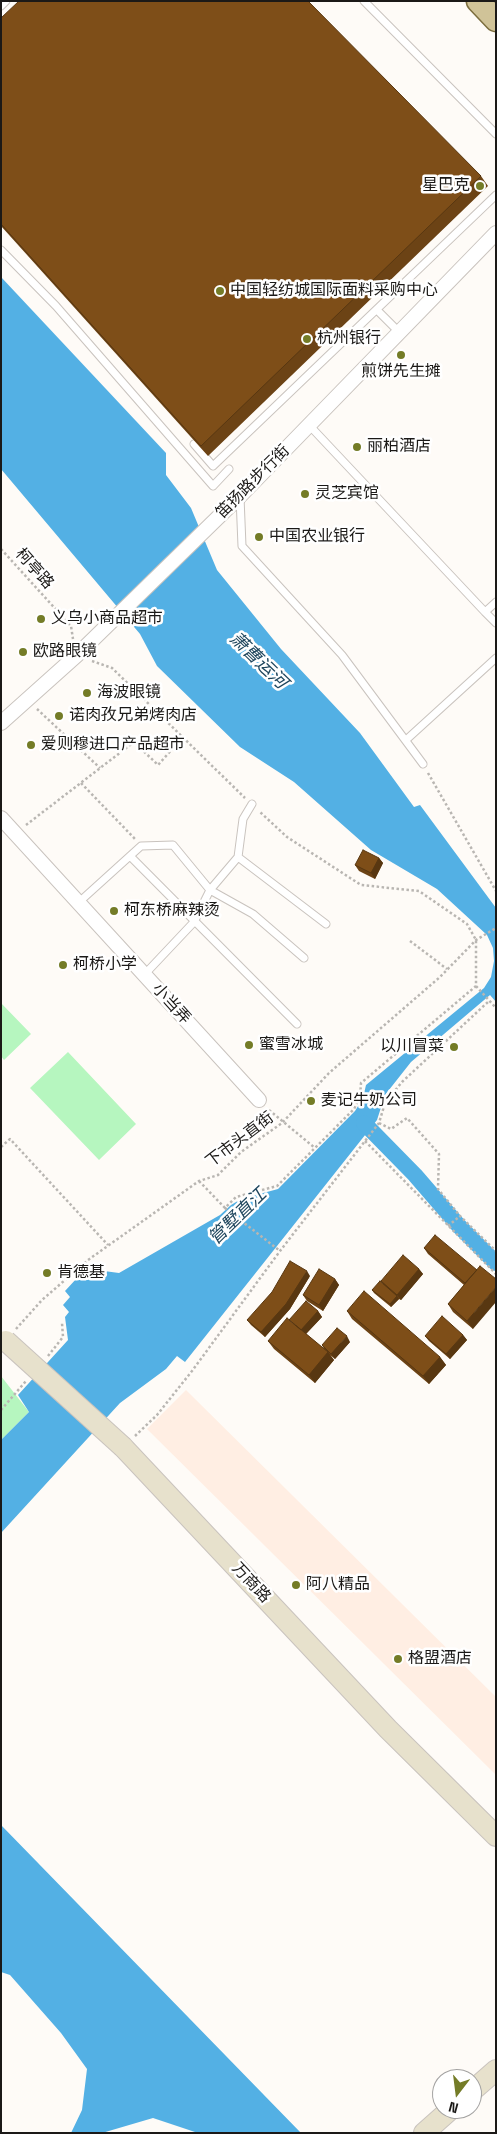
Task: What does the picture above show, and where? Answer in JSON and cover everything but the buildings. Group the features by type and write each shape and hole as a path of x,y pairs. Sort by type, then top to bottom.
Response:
{"main road":[{"path":"478,1 496,20"}],"street":[{"name":"笛扬路步行街","path":"1,723 76,655 240,496 496,234"},
{"name":"小当弄","path":"1,818 259,1100"},
{"name":"万商路","path":"3,1341 123,1447 388,1729 496,1836"},
{"path":"482,2082 496,2070"},
{"path":"424,2133 440,2119"}],"lane":[{"path":"1,6 6,1"},
{"path":"364,1 496,134"},
{"path":"194,444 214,466 496,195"},
{"path":"1,250 56,306 213,486 229,469"},
{"path":"377,310 399,332"},
{"path":"309,425 496,623"},
{"path":"240,496 242,546 342,655 423,764"},
{"path":"485,612 496,602"},
{"path":"406,740 496,658"},
{"path":"144,975 194,922 210,890 238,857 243,820 252,804"},
{"path":"78,903 141,846 173,845 210,890 253,914 304,958"},
{"path":"130,856 296,1024"},
{"path":"238,857 326,924"}],"path":[{"name":"柯亭路","path":"1,549 70,626 76,655"},
{"path":"76,655 112,668 286,838 361,885 419,891 467,924 476,940 476,986 496,1008"},
{"path":"27,700 100,768"},
{"path":"15,834 134,742 158,765 183,737"},
{"path":"423,764 496,891"},
{"path":"81,783 141,846"},
{"name":"下市头直街","path":"3,1341 42,1300 88,1260 199,1181 218,1175 241,1152 282,1123 329,1073 447,969 476,940 496,928"},
{"path":"410,941 447,969"},
{"path":"225,1208 236,1197 277,1186 354,1109 360,1097 361,1082 476,986"},
{"path":"123,1447 157,1415 192,1371 280,1250 380,1123 386,1103 402,1082 489,1001"},
{"path":"259,1100 282,1123 315,1148"},
{"path":"380,1123 391,1129 407,1118 439,1154 438,1189 460,1216 496,1251"},
{"path":"1,1147 10,1139 108,1245"},
{"path":"365,1141 447,1227 496,1274"},
{"path":"199,1181 225,1208 280,1250"},
{"path":"447,1227 460,1216"}],"shaded area":[{"path":"186,1390 496,1697 496,1775 147,1429"}],"green space":[{"path":"1,1003 31,1034 4,1060 1,1056"},
{"path":"68,1052 136,1124 99,1160 30,1088"},
{"path":"1,1376 29,1412 1,1440"}],"water":[{"path":"1,277 166,453 166,475 191,508 217,570 281,649 360,733 414,807 420,805 496,908 496,1002 490,995 411,1062 385,1095 377,1120 185,1362 177,1356 166,1369 120,1403 1,1533 1,1440 29,1412 18,1395 68,1340 65,1317 69,1312 63,1305 70,1297 65,1291 89,1265 99,1275 104,1271 119,1273 220,1215 241,1199 278,1189 355,1111 363,1098 366,1085 484,988 491,977 494,961 493,948 487,935 437,889 371,850 294,782 240,747 157,666 140,634 1,469"},
{"path":"1,1825 301,2133 198,2133 153,2118 102,2133 71,2133 82,2110 87,2069 61,2033 10,1975 1,1972"}],"waterway":[{"path":"364,1123 415,1175 459,1226 496,1263"}],"place":[{"name":"星巴克","path":"480,186"},
{"name":"中国轻纺城国际面料采购中心","path":"220,291"},
{"name":"杭州银行","path":"307,339"},
{"name":"煎饼先生摊","path":"401,355"},
{"name":"丽柏酒店","path":"357,447"},
{"name":"灵芝宾馆","path":"305,494"},
{"name":"中国农业银行","path":"259,537"},
{"name":"义乌小商品超市","path":"41,619"},
{"name":"欧路眼镜","path":"23,652"},
{"name":"海波眼镜","path":"87,693"},
{"name":"诺肉孜兄弟烤肉店","path":"59,716"},
{"name":"爱则穆进口产品超市","path":"31,745"},
{"name":"柯东桥麻辣烫","path":"114,911"},
{"name":"柯桥小学","path":"63,965"},
{"name":"蜜雪冰城","path":"249,1045"},
{"name":"以川冒菜","path":"454,1047"},
{"name":"麦记牛奶公司","path":"311,1101"},
{"name":"肯德基","path":"47,1273"},
{"name":"阿八精品","path":"296,1585"},
{"name":"格盟酒店","path":"398,1659"}],"water label":[{"name":"萧曹运河","path":"258,661"},
{"name":"管墅直江","path":"238,1217"}]}
